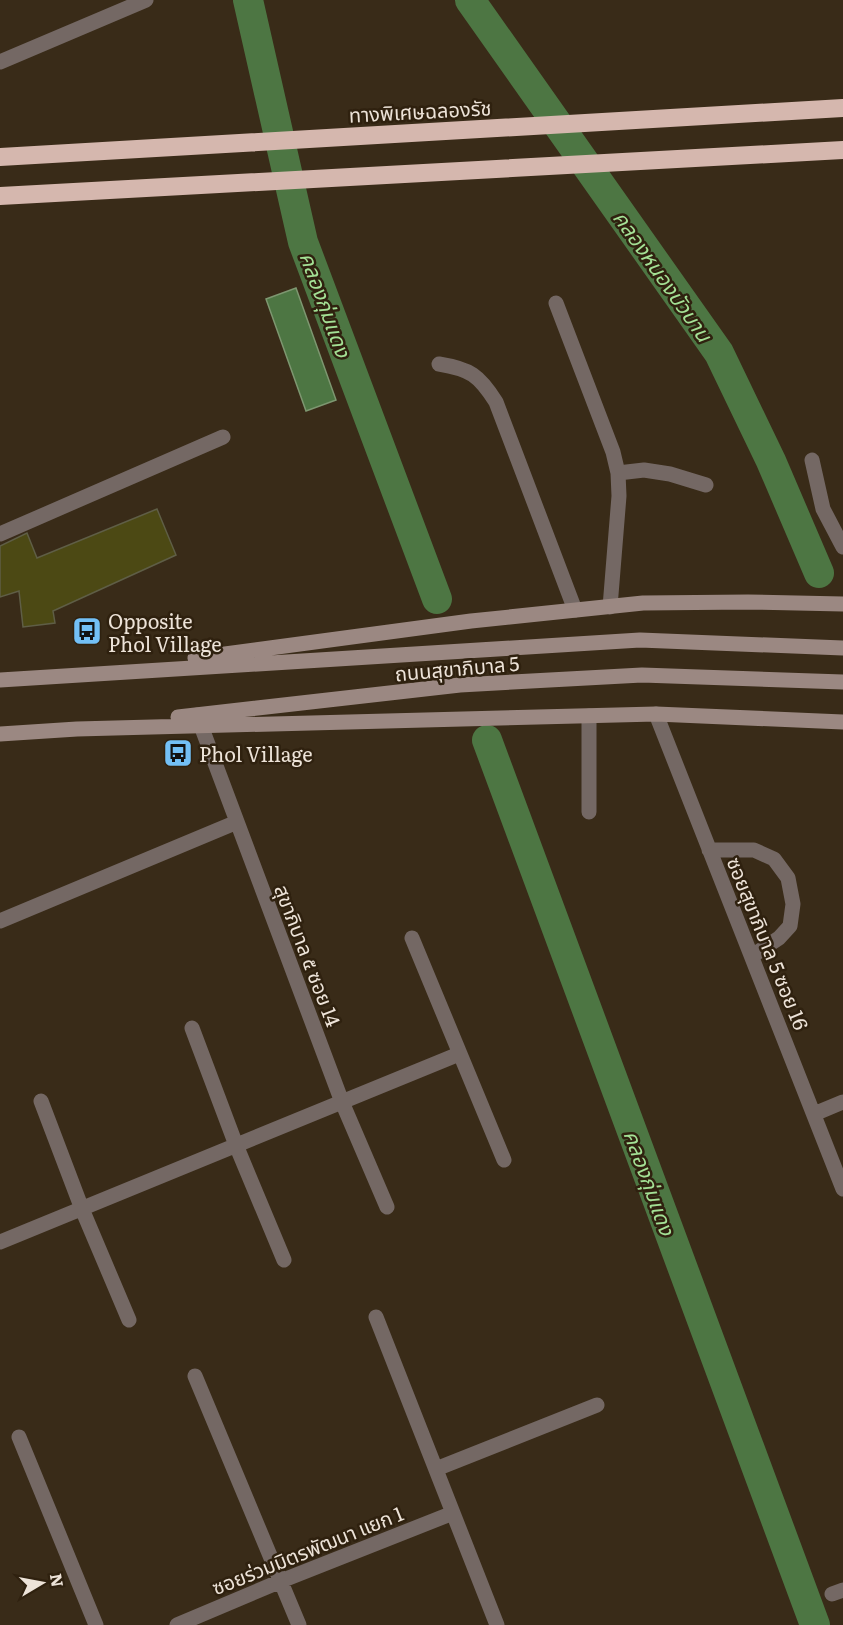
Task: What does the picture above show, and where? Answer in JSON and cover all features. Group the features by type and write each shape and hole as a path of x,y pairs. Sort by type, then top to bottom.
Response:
{"highway":[{"name":"ทางพิเศษฉลองรัช","path":"0,157 843,108"},
{"path":"0,196 843,150"}],"main road":[{"name":"ถนนสุขาภิบาล 5","path":"79,674 471,621 643,603 843,604"},
{"name":"ถนนสุขาภิบาล 5","path":"0,680 640,640 843,648"},
{"name":"ถนนสุขาภิบาล 5","path":"0,734 199,720 460,686 642,675 843,682"},
{"name":"ถนนสุขาภิบาล 5","path":"199,720 656,714 843,722"}],"street":[{"path":"0,62 146,0"},
{"path":"556,303 613,452 618,473 619,496 610,607"},
{"path":"439,364 457,367 476,376 486,385 496,402 574,610"},
{"path":"0,534 223,437"},
{"path":"812,460 823,509 843,547"},
{"path":"618,473 644,470 670,474 706,485"},
{"name":"ซอยสุขาภิบาล 5 ซอย 16","path":"656,714 843,1188"},
{"path":"589,716 589,812"},
{"name":"สุขาภิบาล ๕ ซอย 14","path":"199,720 342,1102 387,1207"},
{"path":"0,921 237,822"},
{"path":"709,850 754,850 774,859 788,878 793,904 790,926 779,938 752,956"},
{"path":"412,938 504,1160"},
{"path":"192,1028 236,1145 284,1260"},
{"path":"0,1242 459,1054"},
{"path":"41,1101 82,1209 129,1320"},
{"path":"814,1114 843,1102"},
{"path":"376,1317 497,1625"},
{"path":"195,1376 298,1625"},
{"path":"436,1469 597,1405"},
{"path":"19,1437 96,1625"},
{"name":"ซอยร่วมมิตรพัฒนา แยก 1","path":"177,1625 280,1581 453,1513"}],"shaded area":[{"path":"296,288 336,400 306,411 266,299"}],"building":[{"path":"157,509 176,555 53,611 55,623 23,627 19,591 0,597 0,546 27,533 37,558"}],"waterway":[{"name":"คลองกุ่มแดง","path":"248,0 303,242 437,599"},
{"name":"คลองหนองบัวบาน","path":"470,0 719,353 771,461 819,573"},
{"name":"คลองกุ่มแดง","path":"487,740 815,1625"}],"place":[{"name":"Opposite Phol Village","path":"87,631"},
{"name":"Phol Village","path":"178,753"}]}
